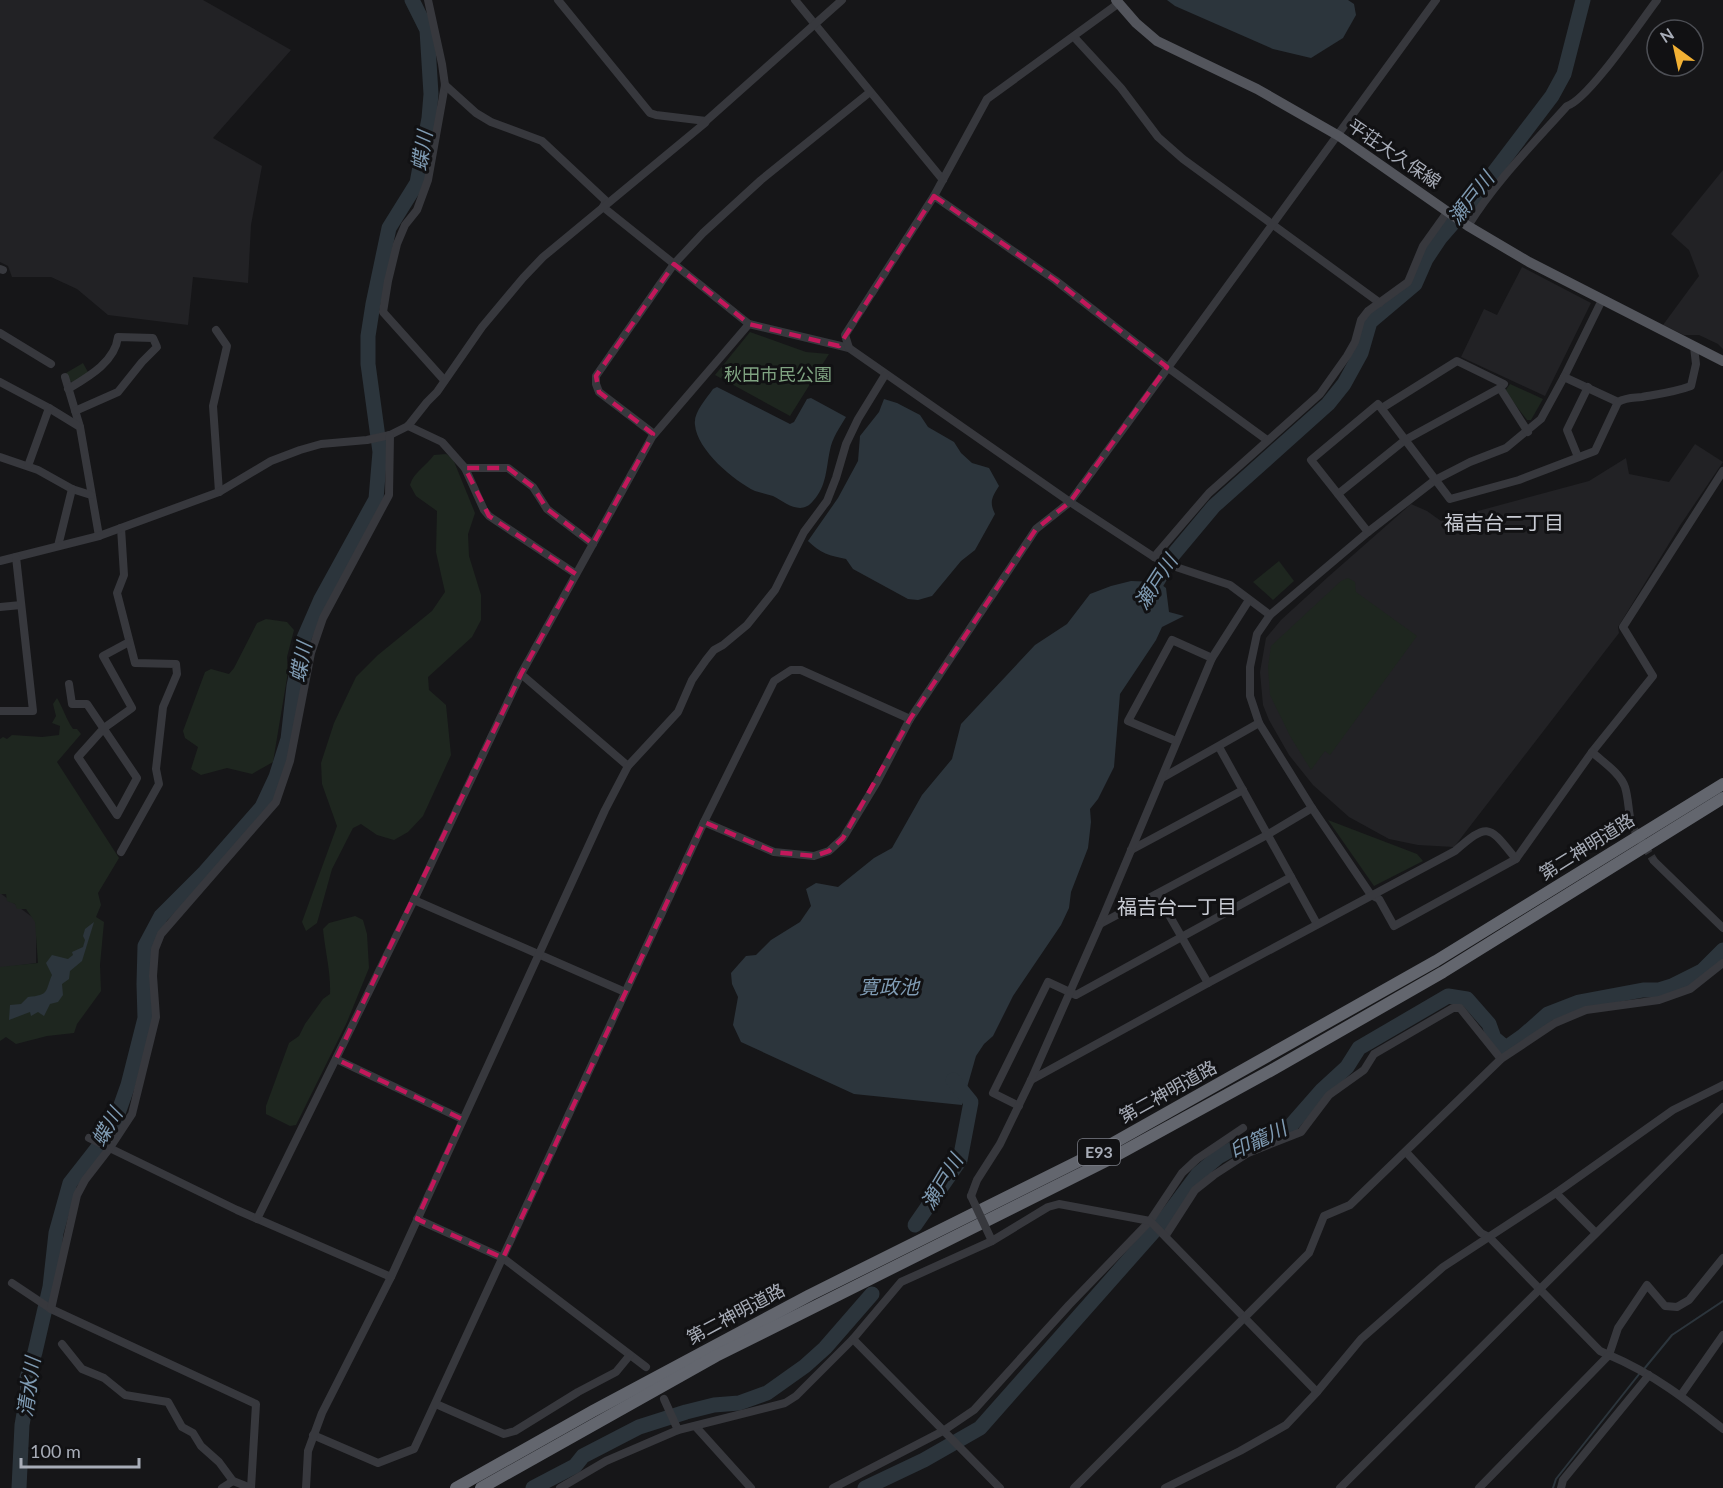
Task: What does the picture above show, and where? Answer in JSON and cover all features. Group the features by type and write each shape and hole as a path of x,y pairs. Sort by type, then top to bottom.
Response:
{"highway":[{"name":"第二神明道路","path":"456,1488 593,1411 810,1295 1101,1150 1436,961 1723,784"},
{"name":"第二神明道路","path":"481,1488 716,1356 1106,1161 1272,1070 1443,972 1723,798"}],"main road":[{"name":"平荘大久保線","path":"1117,2 1157,41 1257,89 1339,136 1465,224 1529,262 1723,361"}],"street":[{"path":"428,0 445,85 428,180 417,210 405,225 398,244 383,312 444,380"},
{"path":"558,0 650,113 656,116 706,121"},
{"path":"795,0 943,180"},
{"path":"0,561 99,536 219,492 271,461 300,450 321,444 367,440 390,435 408,426 437,392 482,327 543,257 705,123 842,0"},
{"path":"704,822 774,852 814,856 829,851 843,838 877,782 910,719 1036,529 1070,502 1436,0"},
{"path":"1465,224 1534,142 1567,106 1574,104 1601,74 1657,0"},
{"path":"849,348 845,335 934,196 987,99 1074,37 1117,2"},
{"path":"1074,37 1121,88 1158,137 1183,159 1380,303"},
{"path":"445,85 476,113 491,122 542,141 606,201 603,207"},
{"path":"654,434 599,392 596,376 674,264 703,233 762,180 870,92"},
{"path":"934,196 1055,280 1167,367 1267,440"},
{"path":"603,207 749,324 849,348 1070,502 1154,557 1170,565 1230,585 1270,615"},
{"path":"1154,557 1209,493 1320,394 1355,342 1361,320 1368,311 1408,282 1423,246 1449,212"},
{"path":"1602,300 1541,420 1506,448 1470,462 1435,480 1368,532 1270,615 1257,634 1250,667 1250,696 1259,723 1312,808 1371,895 1379,899 1394,926 1516,859 1592,752 1653,676 1623,627 1723,471"},
{"path":"257,1219 414,900 520,674 654,434 749,324"},
{"path":"216,330 227,346 213,406 219,492"},
{"path":"0,333 51,364"},
{"path":"68,389 94,373 117,347 118,337 153,338 157,347 118,392 75,411"},
{"path":"1368,532 1311,460 1378,404 1450,499 1519,480 1596,451 1618,402 1626,398 1638,398 1691,386 1696,364 1694,347"},
{"path":"1338,494 1405,440 1504,384 1457,362 1382,408"},
{"path":"306,1488 308,1451 322,1413 391,1277 605,810 628,766 678,712 692,680 706,660 714,650 747,625 775,590 804,532 827,501 846,444 885,375"},
{"path":"65,377 80,427 99,536"},
{"path":"1564,377 1618,402"},
{"path":"0,381 80,427"},
{"path":"1578,457 1567,430 1588,387"},
{"path":"1500,388 1528,432"},
{"path":"28,466 49,408"},
{"path":"408,426 442,442 465,468 489,516 576,574"},
{"path":"51,1309 77,1195 85,1180 110,1149 132,1114 156,1017 154,950 161,934 276,802 290,761 311,652 323,618 389,495 390,435"},
{"path":"0,457 28,466 72,489 91,495"},
{"path":"465,468 508,468 533,488 547,509 593,544"},
{"path":"58,546 72,489"},
{"path":"121,528 124,575 117,593 135,663 176,664 177,674 163,707 156,769 159,784 121,852"},
{"path":"0,711 33,711 16,557"},
{"path":"992,1241 971,1196 977,1180 1000,1144 1031,1080 1100,924 1212,658 1249,600"},
{"path":"0,607 21,605"},
{"path":"1176,741 1128,721 1172,640 1212,658"},
{"path":"69,684 72,704 87,704 104,728 137,778 117,815 78,757 104,728 132,708 103,656 129,642"},
{"path":"313,1435 378,1463 414,1449 704,822 774,681 791,670 801,670 910,719"},
{"path":"520,674 628,766"},
{"path":"1162,778 1259,723"},
{"path":"1219,747 1317,924"},
{"path":"1592,752 1616,774 1624,785 1628,800 1628,816 1632,826"},
{"path":"1131,851 1243,790"},
{"path":"1100,924 1267,835 1312,808"},
{"path":"1031,1080 1455,851 1476,832 1487,830 1494,833 1516,859"},
{"path":"1654,861 1723,928"},
{"path":"1019,1106 993,1093 1048,982 1076,995 1291,877"},
{"path":"1157,894 1208,983"},
{"path":"414,900 625,992"},
{"path":"1074,1488 1309,1253 1324,1216 1350,1205 1500,1059 1555,1023 1586,1010 1659,1000 1690,989 1723,963"},
{"path":"1166,1235 1195,1190 1248,1153 1300,1132 1329,1095 1364,1070 1374,1054 1453,1008 1460,1008 1500,1059"},
{"path":"336,1059 462,1119"},
{"path":"1165,1488 1240,1451 1286,1425 1361,1339 1443,1267 1556,1193 1673,1110 1723,1084"},
{"path":"1340,1488 1723,1107"},
{"path":"833,1488 943,1431 974,1410 1069,1305 1150,1221 1182,1173 1197,1159 1243,1128"},
{"path":"89,1138 257,1219 391,1277"},
{"path":"1406,1152 1481,1233 1489,1237 1600,1351 1637,1366 1681,1395 1723,1429"},
{"path":"1556,1193 1596,1233"},
{"path":"560,1488 606,1461 678,1430 785,1402 796,1396 854,1339 901,1282 992,1241 1048,1208 1059,1204 1150,1221 1317,1392"},
{"path":"417,1219 503,1258 646,1367"},
{"path":"1479,1488 1609,1355 1618,1328 1647,1285 1665,1306 1677,1307 1689,1300 1723,1258"},
{"path":"12,1283 51,1309 255,1404 251,1488 233,1481 219,1461 201,1446 193,1433 182,1427 168,1402 125,1395 104,1378 82,1369 62,1344"},
{"path":"1681,1395 1723,1335"},
{"path":"854,1339 1000,1488"},
{"path":"436,1404 504,1434 515,1431 578,1392 616,1372 630,1355"},
{"path":"1561,1488 1563,1480 1649,1375"},
{"path":"664,1399 678,1430"},
{"path":"696,1427 751,1488"},
{"path":"222,1488 233,1481"}],"highlighted area":[{"path":"934,196 1055,280 1167,367 1070,502 1036,529 910,719 843,838 829,851 814,856 774,852 704,822 503,1258 417,1219 462,1119 336,1059 521,674 576,574 489,516 465,468 508,468 533,487 547,509 593,544 653,434 599,392 596,376 674,264 749,324 839,346"}],"shaded area":[{"path":"0,0 203,0 291,50 213,138 262,166 251,225 248,283 193,277 188,325 108,315 77,289 51,277 12,277 8,266 0,262"},
{"path":"1723,170 1723,349 1699,335 1684,335 1663,325 1699,276 1689,250 1671,234"},
{"path":"1522,267 1591,303 1545,396 1461,357 1484,309 1497,315"},
{"path":"1695,444 1723,462 1681,524 1618,627 1619,633 1454,847 1418,845 1389,839 1349,817 1313,785 1289,755 1269,720 1263,705 1260,672 1266,638 1281,620 1328,577 1411,504 1441,521 1589,481 1626,458 1629,474 1669,482"},
{"path":"0,893 36,920 36,963 0,968"}],"green space":[{"name":"秋田市民公園","path":"750,332 806,352 829,354 790,416 715,375"},
{"path":"83,363 89,374 74,383 70,381 66,373"},
{"path":"1510,384 1543,399 1531,420 1527,420 1505,391"},
{"path":"446,454 453,459 475,513 468,534 469,556 481,595 481,620 472,637 428,677 429,690 446,705 451,755 423,816 408,832 394,840 377,835 361,824 353,828 332,869 317,923 306,931 302,922 337,826 322,784 321,763 334,723 356,677 378,655 432,611 445,592 436,552 437,511 416,496 410,485 417,473 434,455"},
{"path":"1279,561 1294,581 1273,600 1253,582"},
{"path":"1348,578 1355,582 1356,592 1417,636 1330,755 1325,751 1311,770 1290,736 1270,695 1268,667 1271,646 1341,581"},
{"path":"266,619 287,622 294,630 287,657 288,672 273,762 252,774 227,768 201,775 191,769 198,747 185,738 183,731 205,672 211,669 229,674 257,623"},
{"path":"57,698 73,729 77,729 81,734 57,762 119,858 98,893 101,905 96,917 104,922 100,965 101,991 77,1024 74,1033 47,1036 16,1044 6,1037 0,1041 0,967 38,963 35,922 26,909 17,909 15,904 7,901 6,894 0,894 0,739 3,737 7,739 12,735 42,737 59,735 60,726 52,723 56,716 53,704"},
{"path":"1328,820 1417,854 1423,861 1374,886"},
{"path":"355,916 363,920 367,934 369,968 347,1022 296,1125 290,1126 266,1114 266,1106 289,1043 299,1036 323,999 330,994 323,929 329,923"}],"water":[{"path":"1167,0 1348,0 1354,4 1356,15 1343,38 1311,58 1273,49 1175,6"},
{"path":"717,387 790,424 794,422 807,399 811,398 846,417 832,441 825,477 813,501 804,508 798,508 773,496 755,491 727,472 709,454 697,435 695,420 701,406"},
{"path":"884,399 920,415 928,427 954,442 961,453 972,463 989,468 999,486 992,500 995,514 975,550 961,561 932,596 918,600 908,599 853,569 846,559 826,553 808,541 838,498 858,461 860,436 879,412"},
{"name":"寛政池","path":"1131,581 1158,582 1166,588 1169,612 1184,616 1162,627 1156,640 1120,694 1114,767 1098,799 1090,809 1088,848 1071,892 1069,908 1061,925 1013,996 993,1036 976,1056 962,1105 854,1094 741,1042 733,1025 738,997 732,984 731,973 746,956 756,955 771,940 800,922 811,906 806,889 816,883 838,887 874,858 892,848 922,795 952,759 961,724 1035,645 1067,624 1090,594"},
{"path":"94,922 82,961 70,971 69,979 62,984 63,995 58,1002 50,1004 44,1016 38,1012 31,1016 30,1012 9,1020 10,1005 21,1004 28,997 40,995 46,991 52,975 46,963 52,955 68,959 73,955 72,952 83,947 85,929"}],"waterway":[{"name":"蝶川","path":"19,1488 22,1425 28,1391 27,1378 50,1287 56,1233 70,1183 106,1137 116,1119 128,1085 145,1018 145,946 161,916 205,872 262,807 276,777 288,739 294,686 304,638 321,599 376,499 380,452 368,364 368,336 389,228 417,183 431,94 427,30 412,0"},
{"name":"瀬戸川","path":"1148,597 1173,555 1214,506 1328,404 1344,384 1361,353 1370,322 1415,284 1426,259 1440,238 1473,200 1552,96 1564,74 1583,0"},
{"name":"印籠川","path":"865,1488 924,1460 980,1428 1163,1221 1198,1174 1218,1157 1234,1148 1286,1131 1322,1090 1347,1067 1359,1048 1448,996 1467,999 1489,1024 1494,1038 1506,1048 1548,1014 1579,1002 1672,986 1702,971 1723,950"},
{"name":"瀬戸川","path":"915,1225 960,1160 971,1102 953,1080"},
{"name":"瀬戸川","path":"533,1488 575,1466 583,1456 639,1427 714,1405 739,1403 767,1393 805,1366 825,1348 872,1294"},
{"path":"1644,1369 1672,1335 1723,1301"},
{"path":"1553,1488 1556,1479 1640,1373"}],"tunnel":[{"path":"1632,826 1654,861"}],"district":[{"name":"福吉台二丁目","path":"1504,523"},
{"name":"福吉台一丁目","path":"1177,907"}],"water label":[{"name":"清水川","path":"29,1387"}]}
